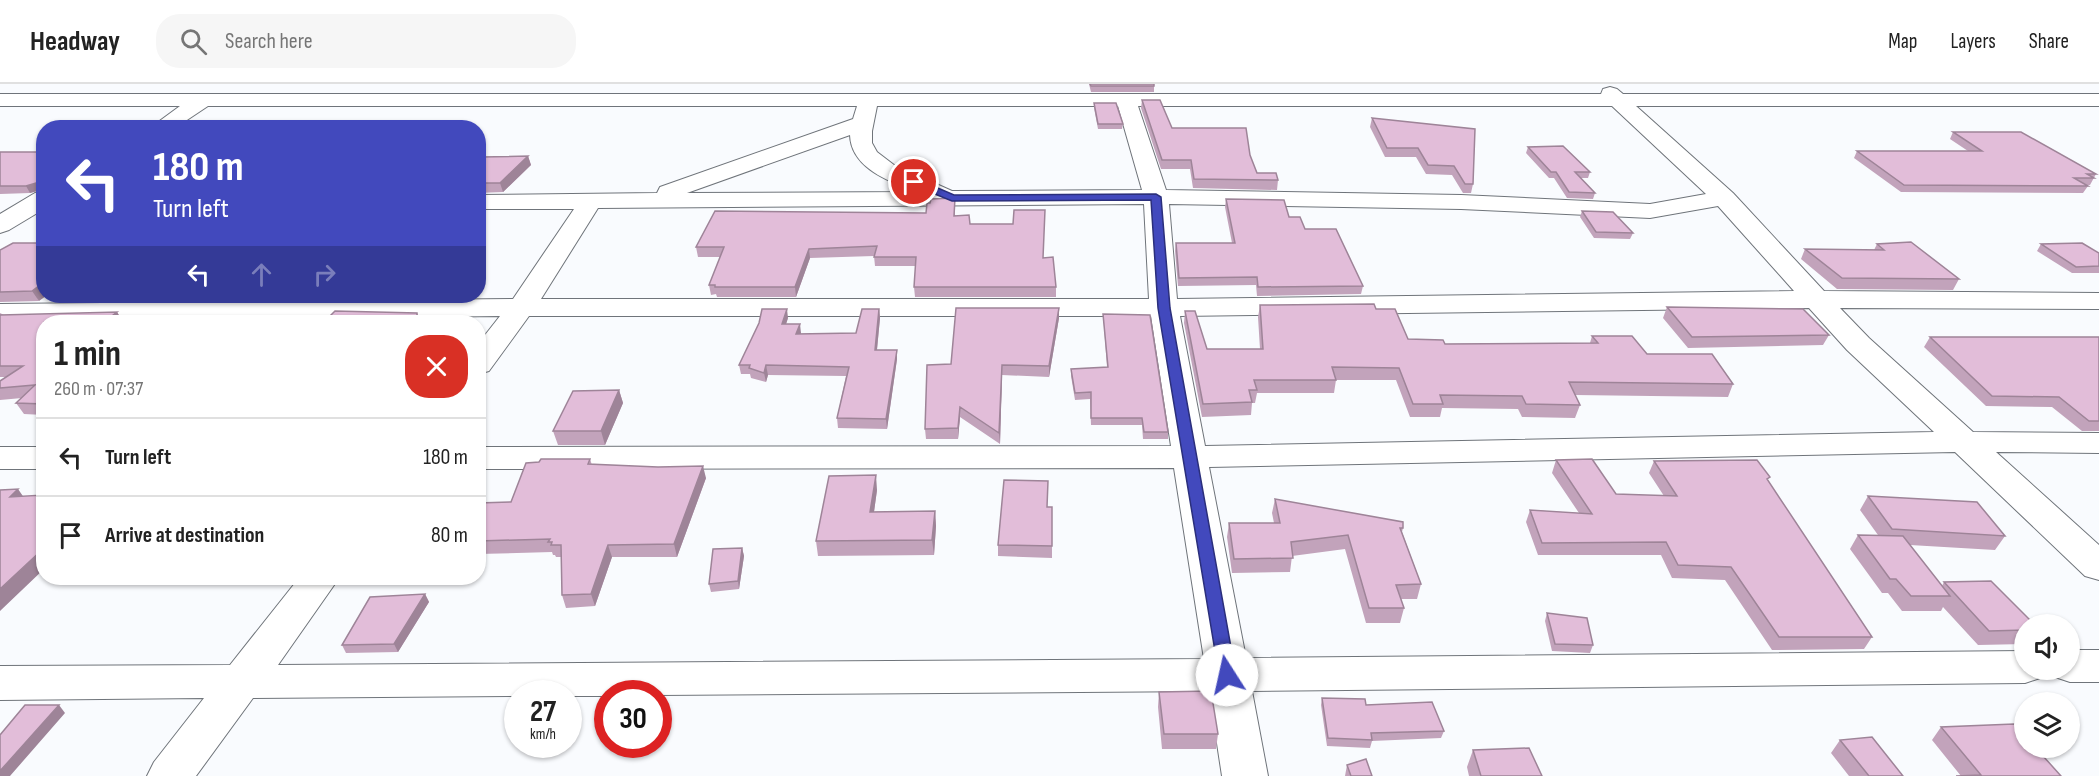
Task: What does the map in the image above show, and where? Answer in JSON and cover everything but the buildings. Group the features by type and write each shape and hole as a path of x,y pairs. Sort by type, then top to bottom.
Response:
{"street":[{"path":"162,100 186,84"},
{"path":"0,100 205,100 813,92 869,100 1029,92 1126,100 1609,92 2099,100"},
{"path":"1609,92 1724,198 1858,344 2099,567"},
{"path":"173,120 205,100"},
{"path":"869,100 862,123 863,148 875,165 952,198"},
{"path":"1126,100 1156,197 1164,308 1245,776"},
{"path":"644,201 862,123"},
{"path":"486,202 1156,197 1461,202 1650,211 1724,198"},
{"path":"486,354 521,307 591,201"},
{"path":"0,205 36,203"},
{"path":"0,225 36,205"},
{"path":"0,313 521,307 1164,308 1818,299 2099,301"},
{"path":"486,458 1190,457 1964,442 2099,443"},
{"path":"0,458 36,458"},
{"path":"170,776 316,585"},
{"path":"2080,666 2099,666"},
{"path":"0,683 2014,667"}],"route":[{"path":"914,182 952,198 1156,197 1164,308 1227,675"}]}
